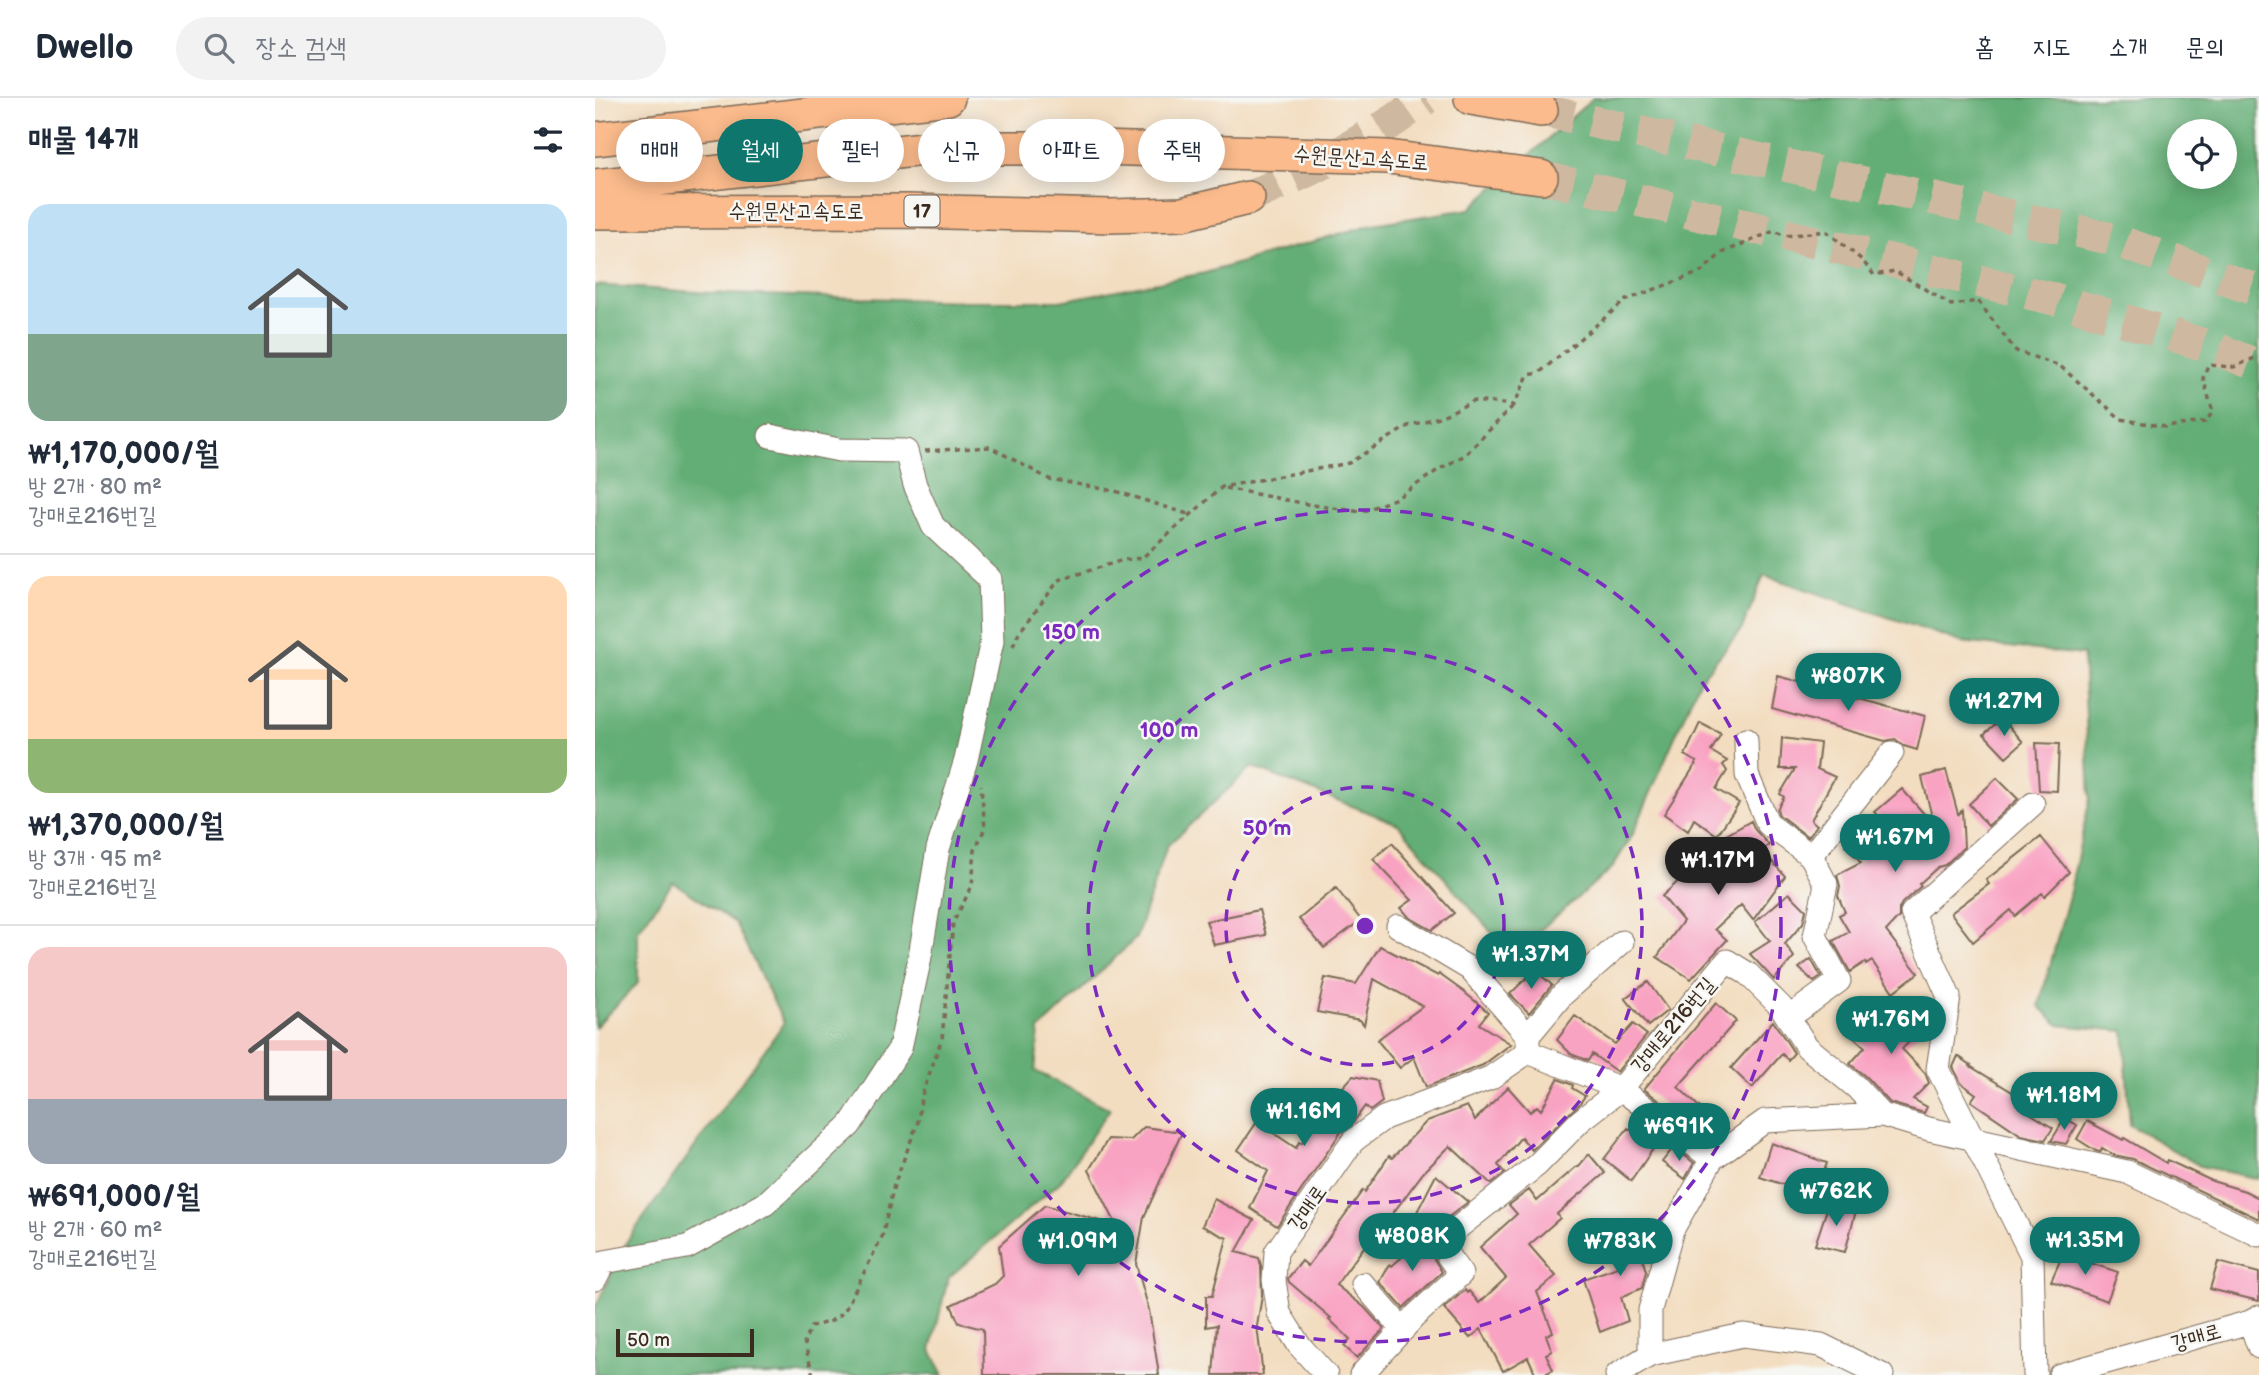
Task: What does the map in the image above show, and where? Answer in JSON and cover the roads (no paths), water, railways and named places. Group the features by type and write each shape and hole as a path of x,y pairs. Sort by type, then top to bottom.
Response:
{"highway":[{"path":"595,139 948,98"},
{"path":"1471,98 1541,110"},
{"name":"수원문산고속도로","path":"595,186 932,148 1126,149 1388,157 1541,177"},
{"name":"수원문산고속도로","path":"595,212 907,211 1111,216 1182,214 1248,198"}],"street":[{"path":"595,1279 604,1262 687,1247 765,1204 851,1125 900,1048 919,962 938,849 966,760 992,641 990,579 933,526 915,485 906,452 839,450 770,436"},
{"path":"1746,740 1747,775 1768,824 1811,856 1826,884 1815,936 1839,981 1788,1018"},
{"path":"1811,856 1892,753"},
{"path":"2033,804 1912,914 1949,997 1938,1069 2032,1256 2035,1375"},
{"name":"강매로216번길","path":"1398,926 1470,969 1528,1044 1621,1089 1712,1159"},
{"path":"1528,1044 1563,994 1622,942"},
{"name":"강매로216번길","path":"1621,1089 1727,961 1748,974 1781,1007 1807,1047 1856,1087 1882,1115"},
{"name":"강매로","path":"1327,1375 1299,1345 1279,1313 1274,1280 1276,1252 1353,1141 1384,1118 1490,1078 1528,1044"},
{"path":"1361,1375 1403,1329 1461,1274 1448,1256 1446,1245 1455,1230 1537,1165 1580,1121 1621,1089"},
{"path":"1650,1355 1650,1310 1672,1230 1712,1159 1765,1121 1882,1115 1929,1129 2127,1172 2259,1234"},
{"path":"1363,1284 1403,1329"},
{"name":"강매로","path":"2060,1375 2255,1320 2259,1347"},
{"path":"1617,1375 1650,1355 1743,1335 1821,1345 1882,1375"}],"tunnel":[{"path":"1248,198 1318,166 1426,98"},
{"path":"1541,110 2112,239 2259,291"},
{"path":"1541,177 2058,300 2211,347 2259,366"}]}
